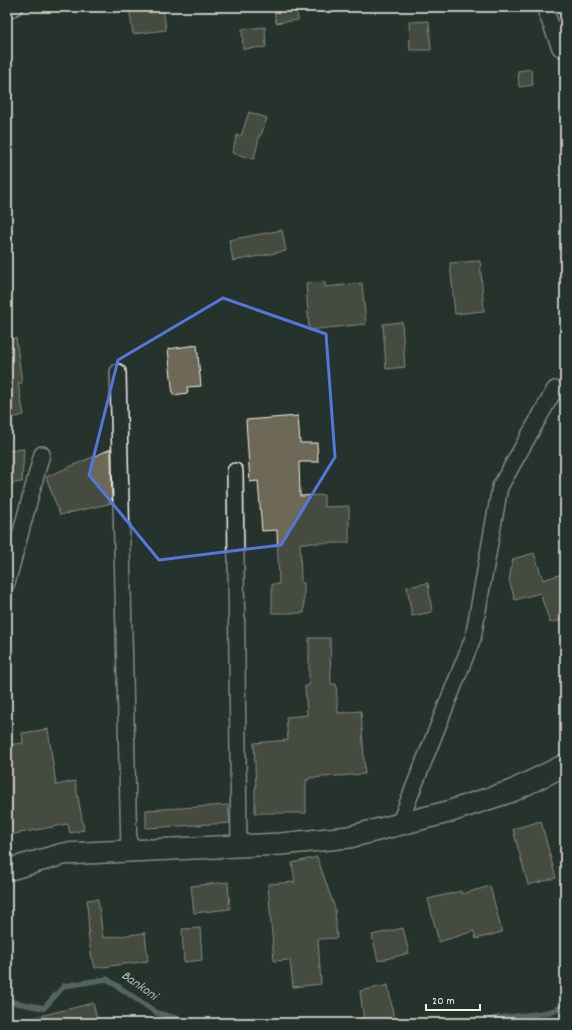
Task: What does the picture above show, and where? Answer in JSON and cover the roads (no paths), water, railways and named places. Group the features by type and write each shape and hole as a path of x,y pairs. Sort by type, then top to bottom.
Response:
{"street":[{"path":"7,10 15,7"},
{"path":"544,7 560,48 565,50"},
{"path":"118,372 129,851"},
{"path":"399,824 473,638 500,487 555,388"},
{"path":"7,583 42,454"},
{"path":"235,471 239,846"},
{"path":"7,870 63,854 281,844 348,837 448,812 512,790 565,765"}],"waterway":[{"name":"Bankoni","path":"7,1001 44,1008 64,986 107,979 157,1013 194,1023"},
{"name":"Bankoni","path":"480,1023 491,1019 542,1013 558,1009 565,1005"}]}
